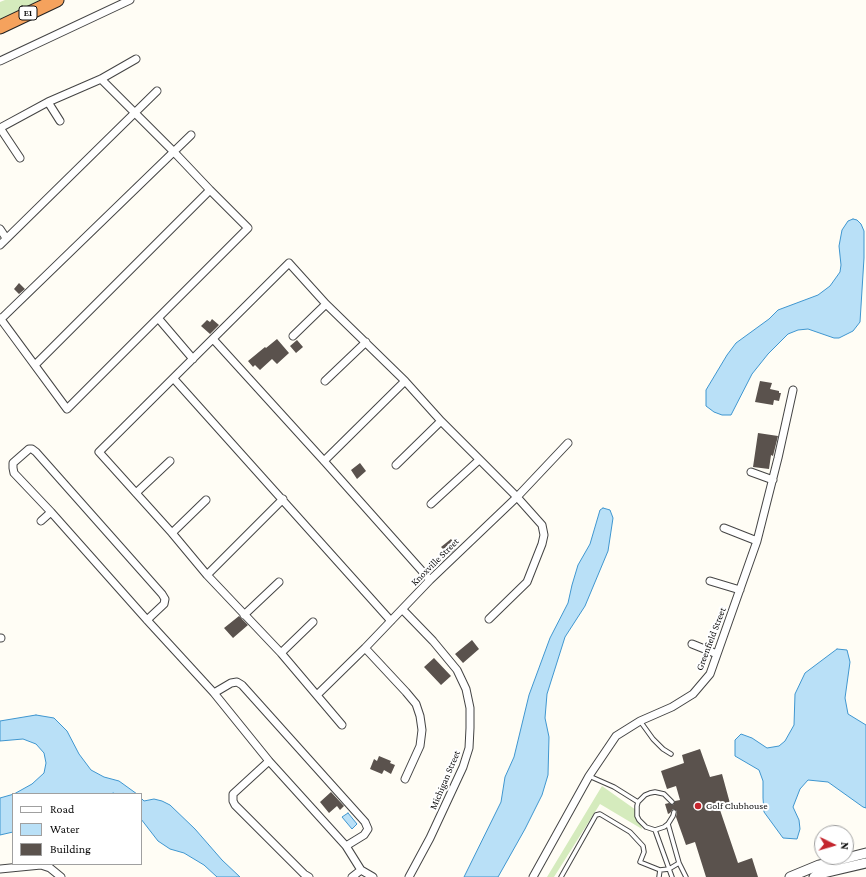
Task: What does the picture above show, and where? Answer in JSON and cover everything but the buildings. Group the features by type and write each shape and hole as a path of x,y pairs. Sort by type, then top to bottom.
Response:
{"highway":[{"name":"E1","path":"0,27 57,0"}],"street":[{"path":"0,61 130,0"},
{"path":"20,158 0,128 48,102 101,79 136,59"},
{"path":"101,79 174,152 248,228 67,409 0,319 174,152 191,135"},
{"path":"0,245 157,91"},
{"path":"48,102 60,121"},
{"path":"35,365 210,190"},
{"path":"0,229 6,238"},
{"path":"342,725 281,652 207,575 172,533 99,452 289,263 326,304 366,342 441,421 517,497 542,525 544,535 542,544 527,582 489,619"},
{"path":"293,336 326,304"},
{"path":"158,318 193,359"},
{"path":"214,339 430,580"},
{"path":"325,381 366,342"},
{"path":"174,379 391,621"},
{"path":"324,461 405,382"},
{"name":"Greenfield Street","path":"533,877 589,776 616,736 640,721 672,707 693,694 710,674 757,540 773,480 793,390"},
{"path":"396,465 441,421"},
{"name":"Knoxville Street","path":"317,695 403,610 430,580 517,497 568,443"},
{"path":"147,620 164,604 165,599 162,594 36,452 29,449 13,463 14,473 51,512 147,620 214,693 269,761 346,846 361,870 373,877"},
{"path":"431,504 479,460"},
{"path":"136,493 170,461"},
{"path":"751,472 773,480"},
{"path":"207,575 283,499"},
{"path":"172,533 206,500"},
{"path":"41,521 51,512"},
{"path":"724,528 757,540"},
{"path":"710,581 740,590"},
{"path":"244,615 279,582"},
{"name":"Michigan Street","path":"403,610 433,641 457,670 466,689 470,715 469,748 463,767 430,838 409,877"},
{"path":"281,652 314,622"},
{"path":"692,644 717,654"},
{"path":"365,648 416,704 420,716 422,730 420,746 405,780"},
{"path":"214,693 231,683 237,682 242,684 365,822 368,829 364,835 346,846"},
{"path":"269,761 233,794 232,801 304,874 309,877"},
{"path":"790,877 819,865 866,854"},
{"path":"814,877 866,863"},
{"path":"0,870 41,865 50,868 61,877"},
{"path":"352,877 361,870"}],"lane":[{"path":"640,721 653,740 671,754"},
{"path":"589,776 614,787 638,802"},
{"path":"672,802 664,794 655,792 645,794 638,802 636,811 639,820 646,827 655,830 668,824 674,812"},
{"path":"561,877 596,815 600,814 630,832 643,846 644,852 640,862 660,870 669,869 680,863"},
{"path":"668,824 686,877"},
{"path":"655,830 672,877"},
{"path":"659,877 660,870"}],"green space":[{"path":"5,0 47,0 0,22 0,2"},
{"path":"602,786 636,810 642,829 600,804 554,877 547,877"}],"water":[{"path":"853,219 857,220 861,224 864,231 864,258 860,322 853,331 839,338 834,338 808,329 798,330 788,334 768,354 752,374 731,415 722,415 714,412 706,406 706,390 736,343 769,319 778,310 818,295 830,286 840,272 841,265 839,246 842,230 848,221"},
{"path":"603,508 610,510 613,518 608,551 585,606 565,637 547,694 545,718 549,737 548,775 542,795 498,877 464,877 501,802 505,777 514,757 529,695 550,638 568,603 578,565 590,544 600,510"},
{"path":"837,649 847,650 850,662 845,698 848,714 866,725 866,808 828,782 808,780 800,789 793,807 799,820 800,829 797,839 783,838 764,812 763,781 759,770 735,756 735,740 741,734 752,738 767,748 779,746 785,741 794,725 795,694 805,673"},
{"path":"36,715 54,718 67,731 79,754 91,770 104,777 119,781 136,793 16,793 32,784 44,773 46,763 44,753 36,744 23,739 0,741 0,721"},
{"path":"12,794 12,832 0,835 0,798"},
{"path":"142,799 144,801 154,799 170,805 240,877 217,877 204,865 184,853 170,849 158,841 142,820"},
{"path":"348,813 357,824 352,829 342,817"}],"place":[{"name":"Golf Clubhouse","path":"698,806"}]}
